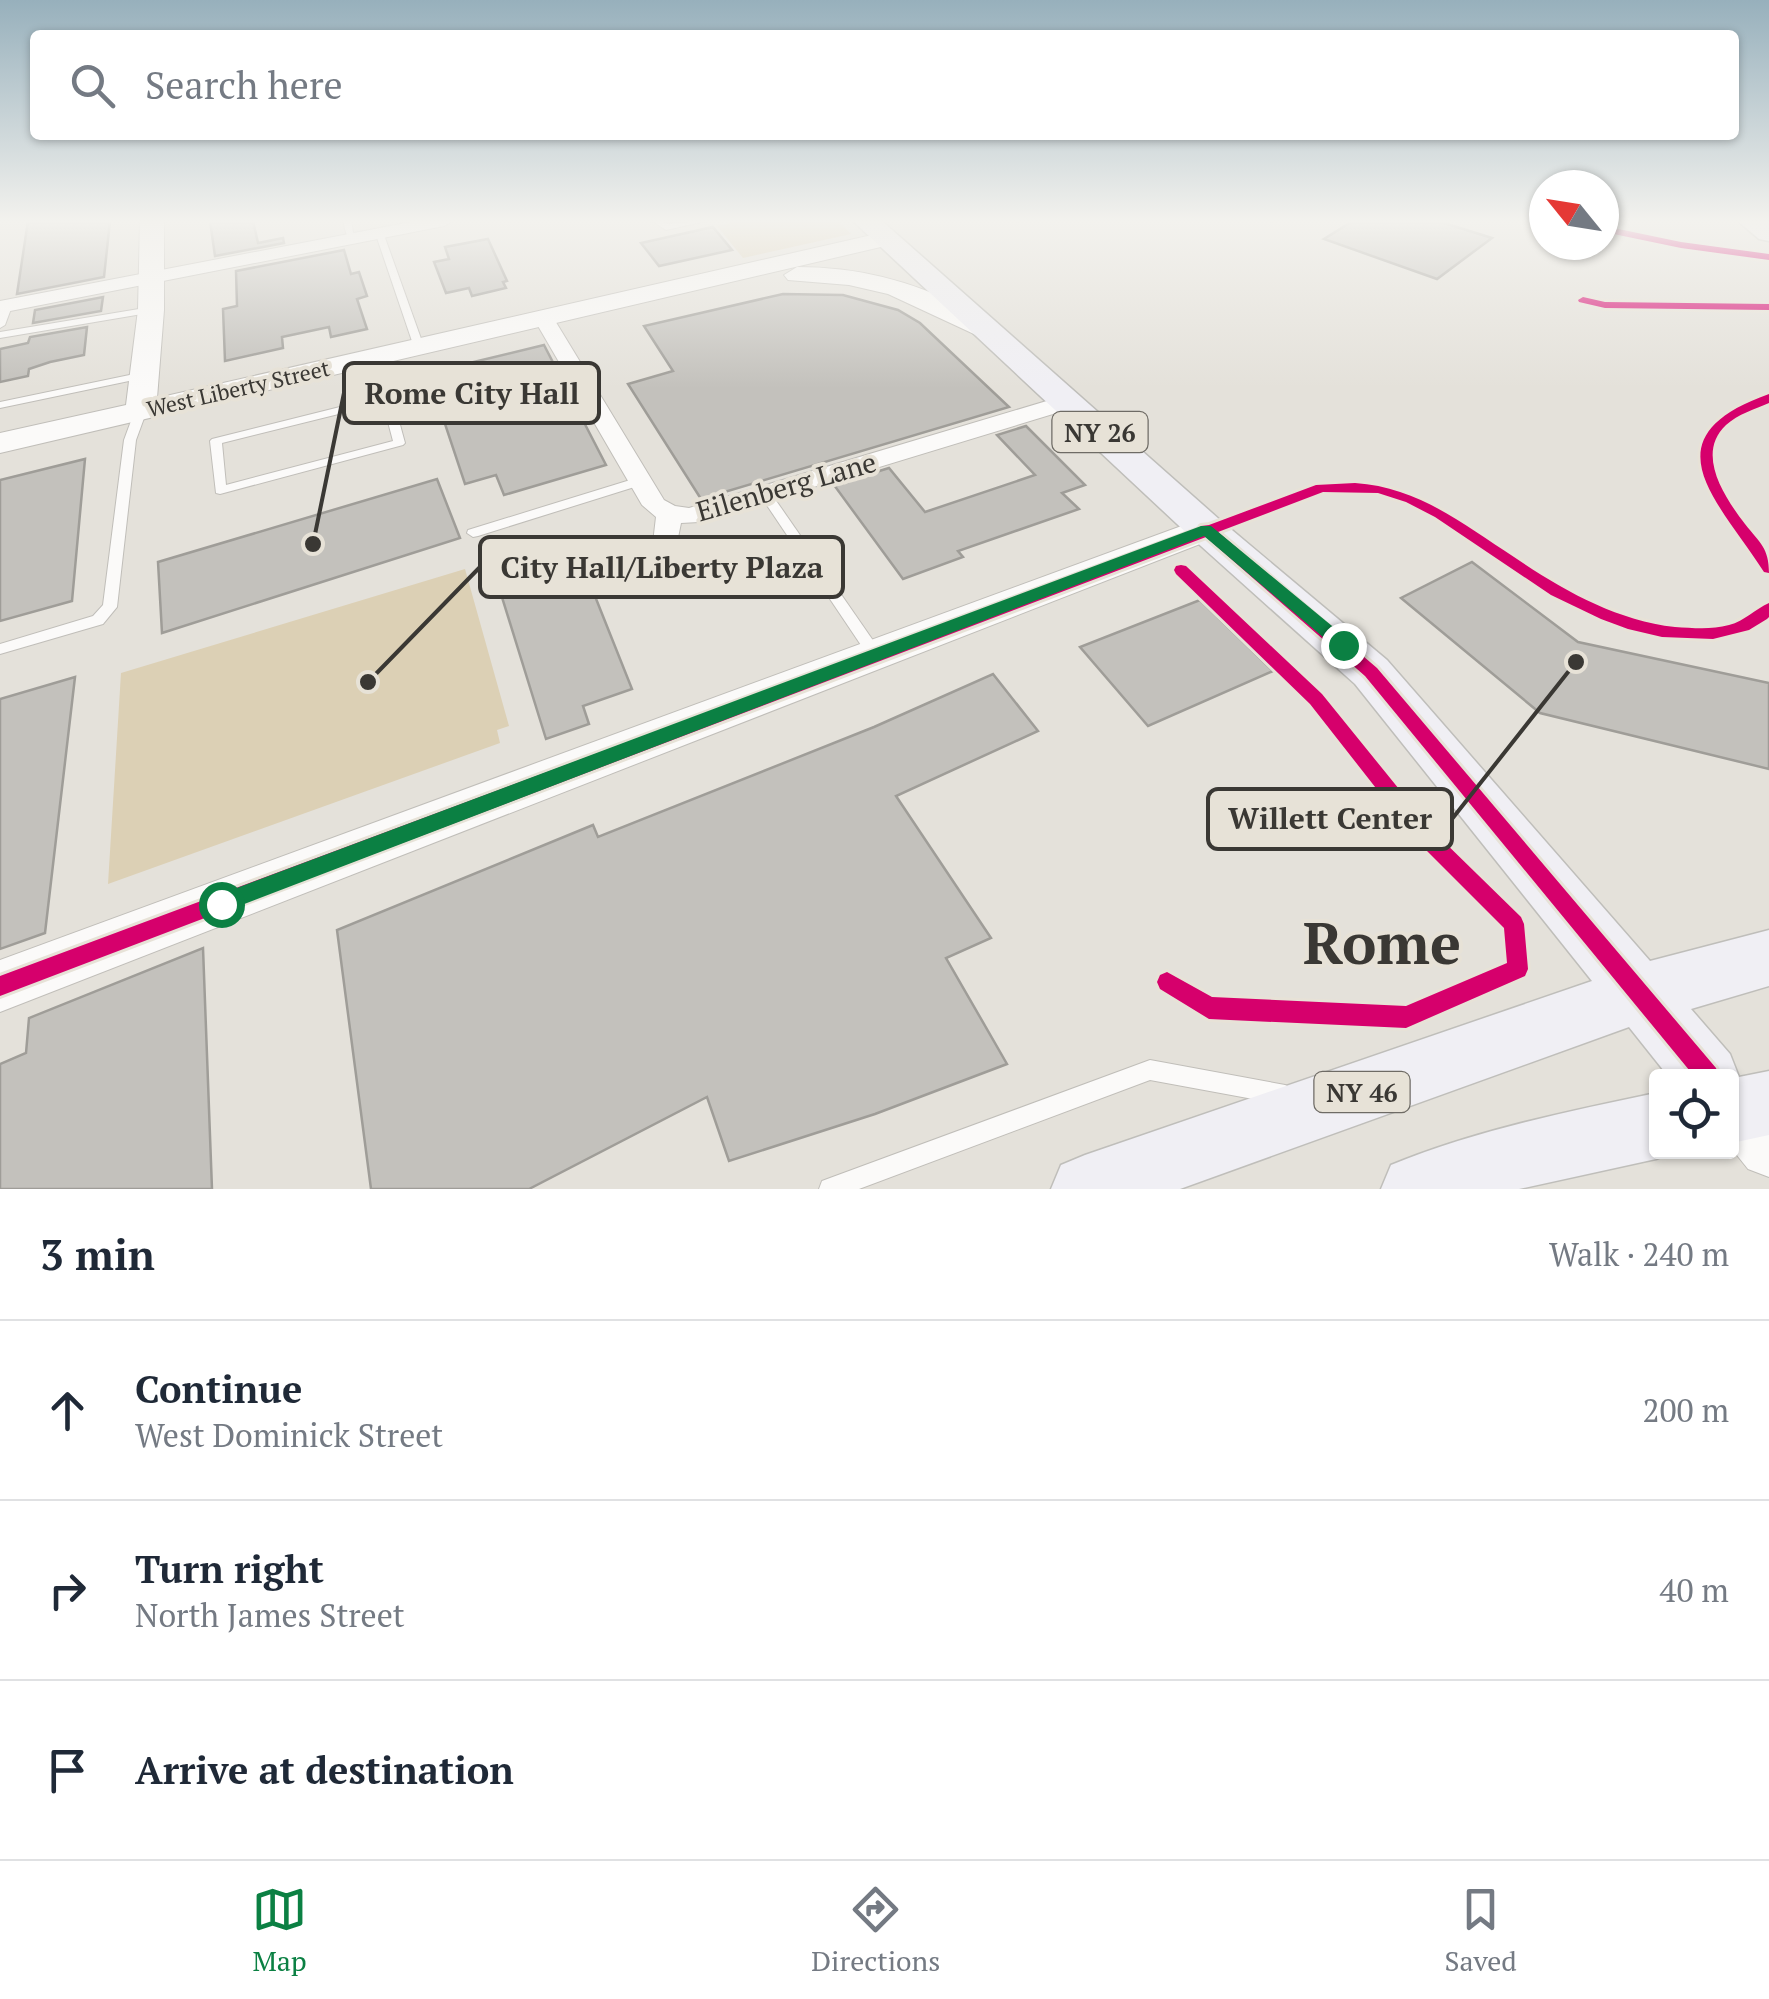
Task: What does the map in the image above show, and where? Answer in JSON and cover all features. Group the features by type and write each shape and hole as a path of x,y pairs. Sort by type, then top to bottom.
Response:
{"main road":[{"name":"NY 26","path":"927,276 1206,530 1371,672 1639,994 1741,1109"},
{"path":"1639,994 1769,958"},
{"name":"NY 46","path":"1084,1189 1639,994"},
{"path":"1415,1189 1512,1156 1649,1127"}],"street":[{"path":"2,313 161,276"},
{"name":"West Liberty Street","path":"0,443 723,276"},
{"path":"715,279 776,276"},
{"path":"853,276 910,290 993,336"},
{"path":"142,410 151,279"},
{"name":"Eilenberg Lane","path":"544,319 640,482 655,505 669,514 690,516 1068,402"},
{"path":"665,551 669,514"},
{"path":"0,986 1206,530"}],"lane":[{"path":"395,276 419,347"},
{"path":"0,335 151,310"},
{"path":"354,362 358,406"},
{"path":"0,406 144,374"},
{"path":"387,399 399,442 220,490 216,441 358,406 387,399"},
{"path":"0,649 98,620 110,608 130,440 142,410"},
{"path":"473,533 640,482"},
{"path":"764,492 876,656"},
{"path":"830,1189 1150,1070 1330,1103"}],"shaded area":[{"path":"465,569 509,726 497,730 500,743 108,884 121,673"}],"building":[{"path":"20,276 104,276 104,277 17,294"},
{"path":"236,276 360,276 367,296 357,299 367,329 331,337 329,327 282,337 283,348 225,361 223,309 237,306"},
{"path":"440,276 505,276 507,281 503,282 506,288 472,296 469,288 446,293"},
{"path":"783,294 843,295 898,310 920,323 1009,407 701,499 628,384 673,371 644,326"},
{"path":"103,297 101,311 33,323 35,310"},
{"path":"87,327 84,355 50,362 29,369 28,376 0,382 0,349 28,343 30,337"},
{"path":"544,345 606,465 504,495 496,475 465,484 428,373"},
{"path":"1026,426 1085,485 1062,493 1079,509 958,551 963,557 903,579 834,485 889,468 925,512 1035,475 997,435"},
{"path":"85,459 72,601 0,621 0,480"},
{"path":"437,479 460,538 162,633 158,562"},
{"path":"573,541 632,689 583,706 589,724 546,739 492,565"},
{"path":"1472,562 1578,642 1769,683 1769,769 1540,713 1401,598"},
{"path":"1200,600 1273,671 1148,726 1080,647"},
{"path":"993,674 1038,731 896,796 991,938 946,958 1007,1064 875,1114 729,1161 707,1097 529,1189 371,1189 337,930 593,825 598,837 874,727"},
{"path":"75,677 45,933 0,949 0,699"},
{"path":"203,948 212,1189 0,1189 0,1064 26,1053 29,1018"}],"cycle path":[{"path":"1583,300 1605,305 1769,307"},
{"path":"1769,398 1720,424 1708,440 1706,458 1720,498 1769,568"},
{"path":"0,986 1321,488 1367,488 1411,499 1556,591 1634,625 1662,631 1713,633 1743,626 1769,608"},
{"path":"1206,529 1371,672 1702,1069"},
{"path":"1167,982 1209,1008 1406,1017 1518,969 1514,924 1426,837 1316,699 1181,570"}],"place":[{"name":"Rome City Hall","path":"313,544"},
{"name":"Willett Center","path":"1576,662"},
{"name":"City Hall/Liberty Plaza","path":"368,682"}],"district":[{"name":"Rome","path":"1382,942"}],"route":[{"path":"221,904 1206,530 1343,645"}]}
